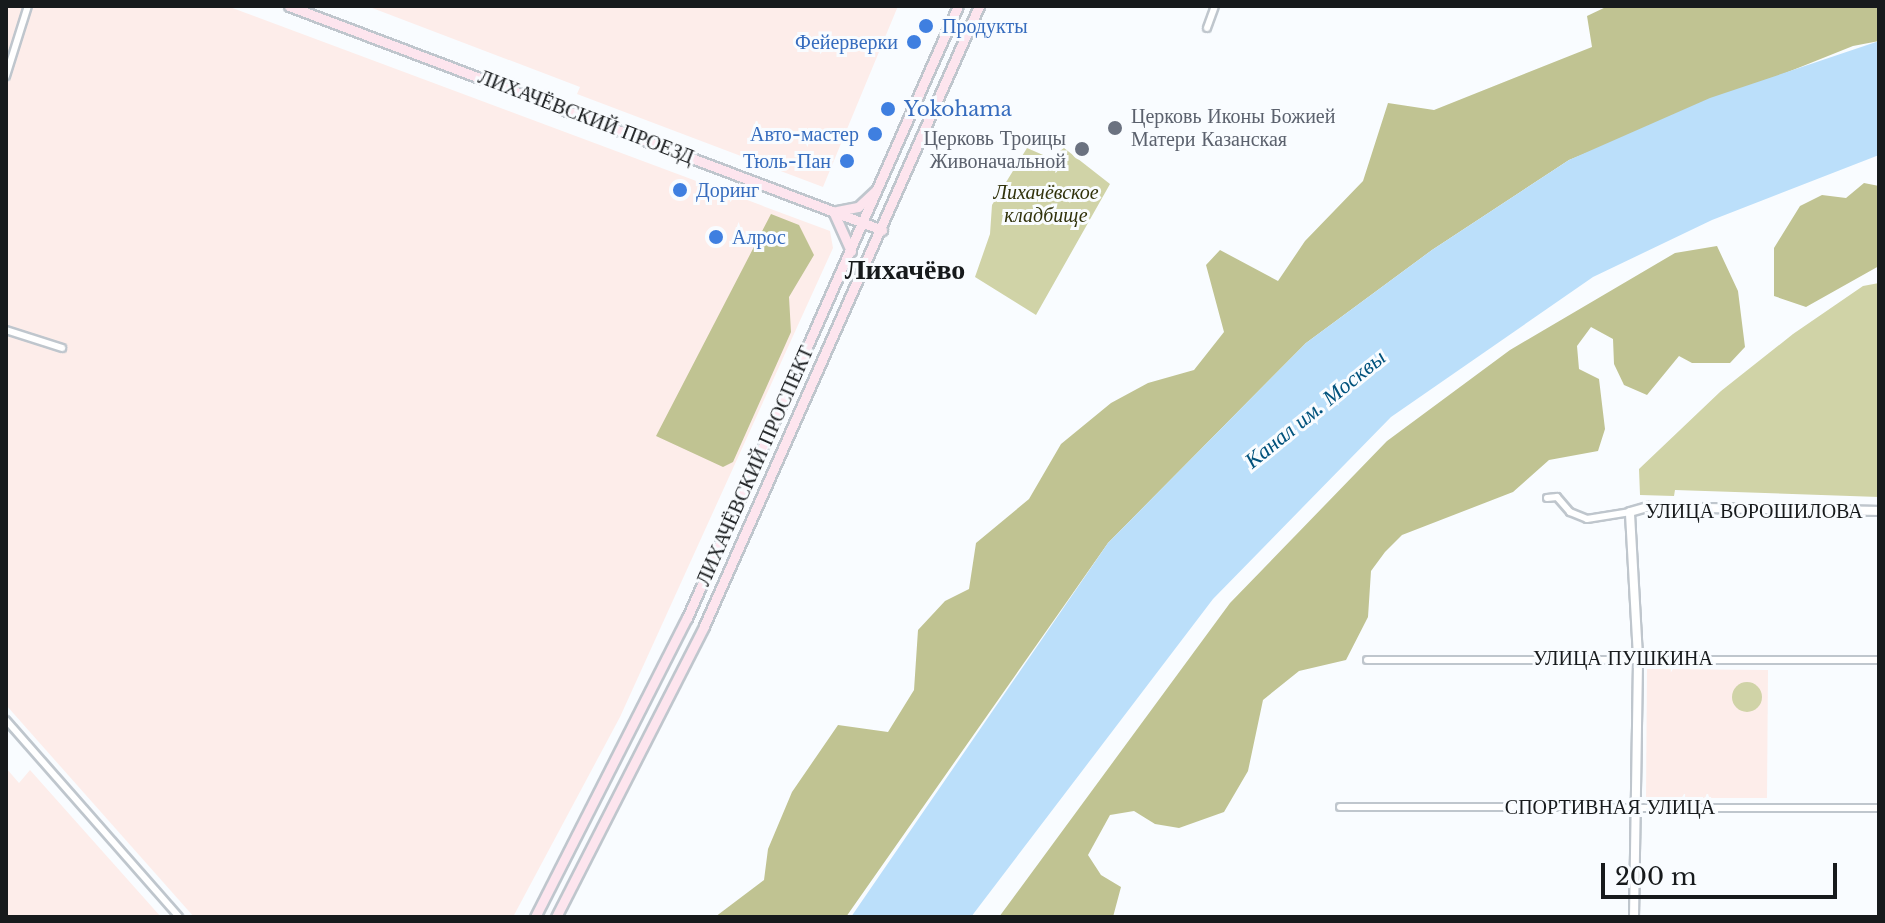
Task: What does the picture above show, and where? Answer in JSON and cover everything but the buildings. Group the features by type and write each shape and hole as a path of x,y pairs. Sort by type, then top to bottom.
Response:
{"main road":[{"name":"ЛИХАЧЁВСКИЙ ПРОЕЗД","path":"289,6 882,230"},
{"name":"ЛИХАЧЁВСКИЙ ПРОСПЕКТ","path":"535,917 670,654 958,6"},
{"name":"ЛИХАЧЁВСКИЙ ПРОСПЕКТ","path":"556,917 697,640 882,230 979,6"},
{"path":"851,251 833,211 858,207 879,187"}],"street":[{"path":"6,76 28,6"},
{"path":"1207,28 1215,6"},
{"path":"6,330 62,348"},
{"path":"1547,498 1557,497 1570,512 1587,519 1630,512 1638,657 1634,917"},
{"name":"УЛИЦА ВОРОШИЛОВА","path":"1630,512 1648,507 1879,511"},
{"name":"УЛИЦА ПУШКИНА","path":"1367,660 1638,657 1879,660"},
{"path":"6,720 179,917"},
{"name":"СПОРТИВНАЯ УЛИЦА","path":"1340,807 1879,808"}],"shaded area":[{"path":"6,6 227,6 830,231 833,248 620,717 513,917 194,917 6,705"},
{"path":"367,6 898,6 823,187 577,94 580,87"},
{"path":"1647,669 1768,670 1767,798 1646,798"},
{"path":"6,768 19,783 30,770 161,917 6,917"}],"green space":[{"path":"1608,6 1879,6 1879,41 1853,46 1569,160 1432,250 1306,343 1108,543 846,917 715,917 764,880 768,849 792,792 838,725 888,732 914,690 918,630 945,601 969,589 976,543 1029,499 1061,444 1111,403 1148,383 1194,370 1224,332 1206,265 1220,250 1278,281 1305,241 1363,181 1388,103 1434,110 1592,47 1587,16"},
{"name":"Лихачёвское кладбище","path":"1027,148 1050,158 1064,148 1110,184 1036,315 975,277 990,234 992,205"},
{"path":"1864,183 1879,186 1879,266 1806,307 1774,296 1774,248 1800,206 1822,195 1846,198"},
{"path":"771,214 799,225 814,255 789,297 791,332 733,462 723,467 656,436"},
{"path":"1717,246 1738,291 1745,347 1730,363 1692,363 1679,356 1647,395 1624,385 1614,364 1613,339 1591,327 1577,346 1579,369 1599,379 1605,429 1598,451 1549,460 1513,492 1402,535 1371,571 1368,617 1346,660 1299,671 1263,700 1248,771 1224,812 1179,828 1155,824 1134,811 1110,815 1088,855 1101,875 1121,887 1113,917 999,917 1230,603 1387,441 1510,350 1675,253"},
{"path":"1879,283 1879,497 1675,490 1674,496 1640,495 1639,469 1721,391 1793,334 1863,286"},
{"path":"1747,682 1753,683 1761,691 1761,703 1753,711 1747,712 1741,711 1733,703 1732,697 1733,691 1741,683"}],"water":[{"name":"Канал им. Москвы","path":"1879,41 1879,155 1712,220 1593,277 1391,417 1213,599 971,917 851,917 1108,543 1306,343 1432,250 1569,160 1710,98"}],"place":[{"name":"Продукты","path":"926,26"},
{"name":"Фейерверки","path":"914,42"},
{"name":"Yokohama","path":"888,109"},
{"name":"Церковь Иконы Божией Матери Казанская","path":"1115,128"},
{"name":"Авто-мастер","path":"875,134"},
{"name":"Церковь Троицы Живоначальной","path":"1082,149"},
{"name":"Тюль-Пан","path":"847,161"},
{"name":"Доринг","path":"680,190"},
{"name":"Алрос","path":"716,237"}],"district":[{"name":"Лихачёво","path":"905,270"}]}
